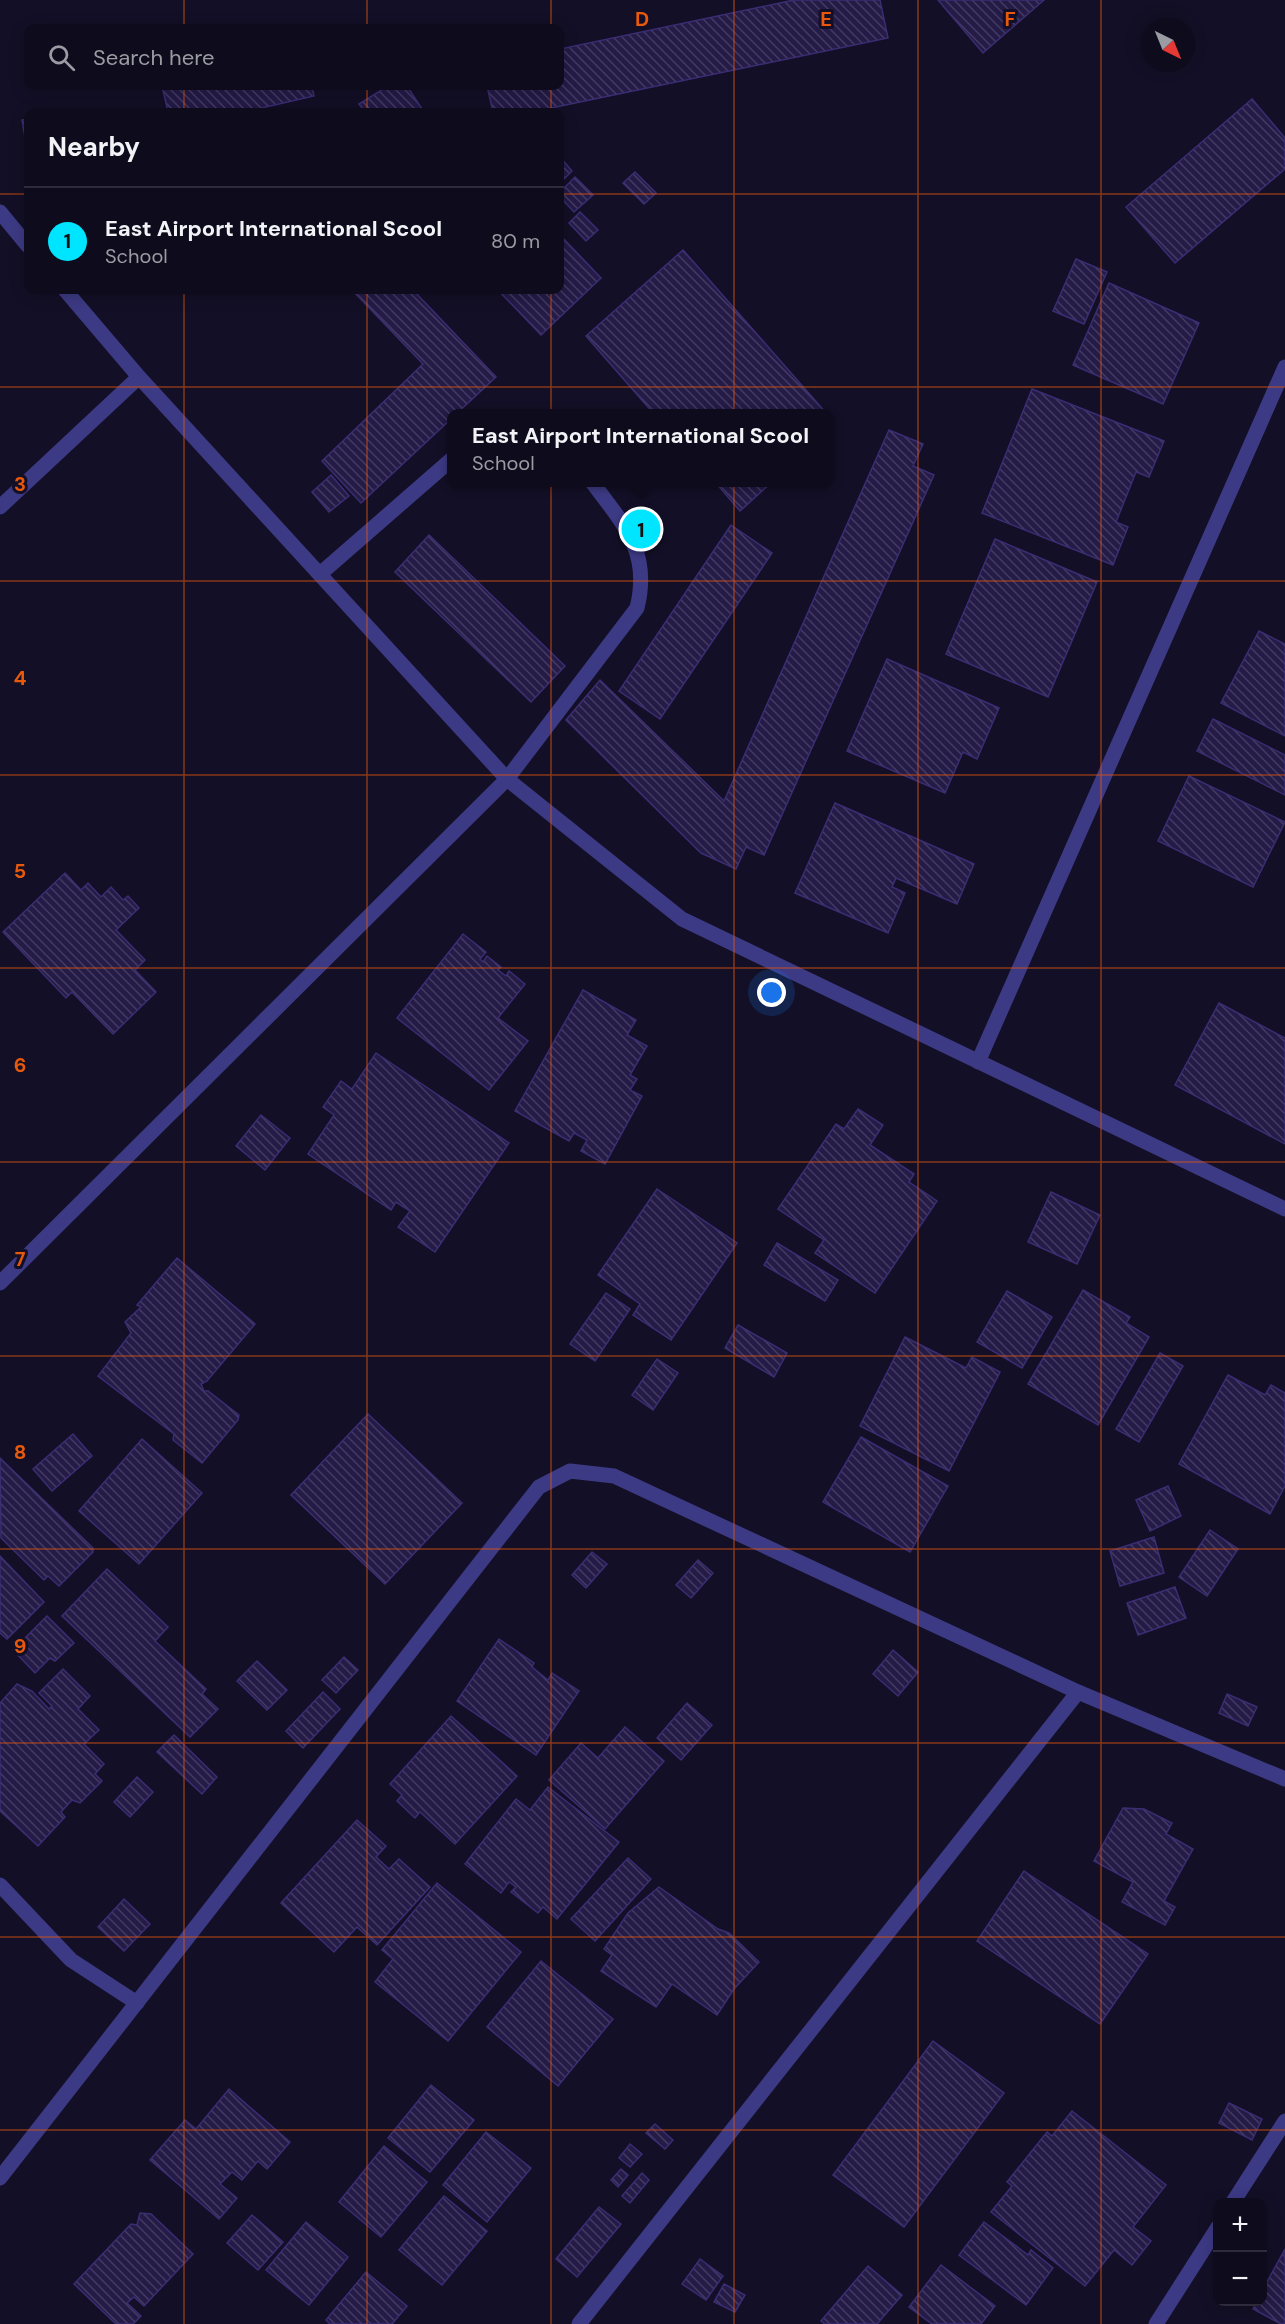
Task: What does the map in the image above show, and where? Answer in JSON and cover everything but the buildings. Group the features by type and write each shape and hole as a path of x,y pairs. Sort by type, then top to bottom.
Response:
{"street":[{"path":"0,212 24,241"},
{"path":"68,294 139,377 507,779 682,920 1285,1209"},
{"path":"978,1062 1285,367"},
{"path":"0,507 139,377"},
{"path":"320,574 447,463"},
{"path":"0,1283 507,779 637,608 643,573 635,544 627,528 595,487"},
{"path":"0,2178 539,1487 570,1471 614,1476 1078,1692 1285,1779"},
{"path":"579,2324 1078,1692"},
{"path":"0,1885 71,1960 137,2003"},
{"path":"1236,2198 1285,2121"},
{"path":"1155,2324 1213,2235"}],"place":[{"name":"East Airport International Scool","path":"641,529"}]}
